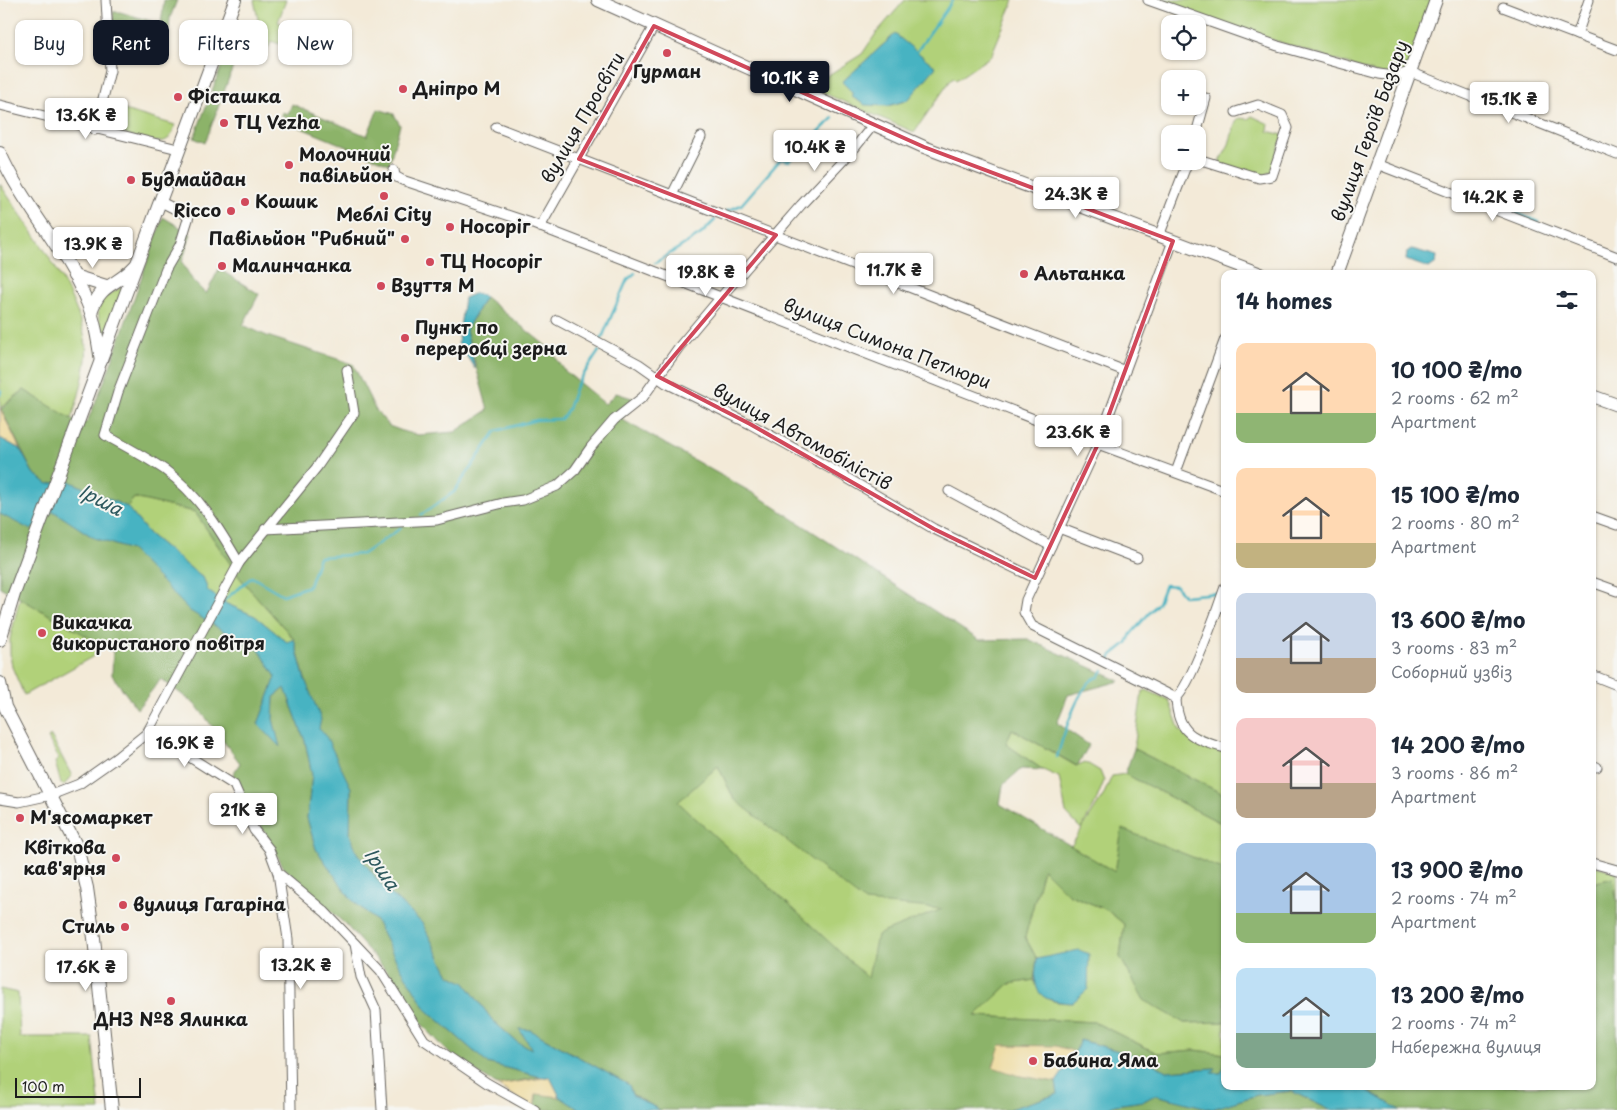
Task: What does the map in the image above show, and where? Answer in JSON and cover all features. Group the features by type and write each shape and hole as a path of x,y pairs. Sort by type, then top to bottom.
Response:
{"street":[{"path":"95,130 107,84 111,57 106,0"},
{"path":"0,640 14,594 235,0"},
{"path":"598,0 943,155 1249,270"},
{"path":"1148,0 1278,46 1379,74 1394,76 1410,72 1617,154"},
{"name":"вулиця Героїв Базару","path":"1338,270 1436,0"},
{"path":"1577,35 1589,0"},
{"path":"1503,7 1617,50"},
{"name":"вулиця Просвіти","path":"540,227 654,26"},
{"path":"0,105 178,149"},
{"path":"1206,161 1259,178 1272,176 1288,128 1282,115 1258,105 1236,112"},
{"path":"265,529 437,520 542,494 557,486 572,474 602,433 637,402 721,297 801,205 853,150 873,125"},
{"path":"496,126 1125,371"},
{"path":"672,195 701,137"},
{"path":"0,153 18,188 74,276 91,312 101,361"},
{"path":"1377,164 1617,256"},
{"name":"вулиця Симона Петлюри","path":"394,170 395,176 402,180 540,227 1098,444 1221,489"},
{"path":"1159,236 1185,170"},
{"path":"159,201 189,216 180,245 166,269 118,392 105,435 166,470 197,499 215,522 239,563"},
{"path":"1173,241 1098,444 1024,604 1025,618 1032,626 1064,644 1176,698"},
{"path":"91,312 106,286 123,278 135,266"},
{"path":"74,276 106,286"},
{"name":"вулиця Автомобілістів","path":"556,320 818,462 934,529 1035,578"},
{"path":"1176,472 1221,350"},
{"path":"0,799 19,802 51,795 79,784 147,733 202,628 239,563 317,467 354,413 347,370"},
{"path":"1596,397 1617,405"},
{"path":"948,491 1051,546"},
{"path":"1596,517 1617,525"},
{"path":"1059,528 1137,558"},
{"path":"1596,583 1617,591"},
{"path":"1221,597 1183,690 1176,698 1178,718 1185,730 1221,747"},
{"path":"1596,677 1617,685"},
{"path":"0,683 5,707 77,847 87,888 94,938 112,1110"},
{"path":"147,733 169,744 234,785 254,830 269,849 278,873 288,939 291,1110"},
{"path":"1596,864 1617,870"},
{"path":"278,873 325,912 381,971 424,1040 474,1075 535,1110"},
{"path":"355,943 361,977 376,1010 382,1110"}],"highlighted area":[{"path":"654,26 924,147 1173,241 1098,444 1035,578 934,529 750,424 662,381 657,376 776,235 579,159"}],"green space":[{"path":"164,0 177,0 170,18 169,31 169,20 162,20"},
{"path":"254,0 286,0 278,20 278,44 271,41 268,47 268,20 258,20"},
{"path":"905,0 1014,0 991,56 956,80 953,77 914,132 812,88 814,84 862,54 877,32","holes":["895,34 908,100 880,106 866,104 852,97 852,92 842,82"]},
{"path":"1148,0 1436,0 1410,72 1379,74 1206,19 1206,15 1195,15"},
{"path":"113,12 120,12 147,20 113,20"},
{"path":"222,65 234,65 205,143 194,138"},
{"path":"85,98 91,99 95,106 88,117 75,114 79,103"},
{"path":"292,104 367,136 378,109 394,114 400,125 389,164 284,121 286,118 281,115 282,112 288,114"},
{"path":"114,107 175,125 170,137 164,141 158,142 142,139 116,130 105,122 106,111"},
{"path":"1252,116 1269,124 1268,131 1283,135 1271,172 1262,176 1219,164 1229,144 1236,121 1239,118 1248,119"},
{"path":"0,184 63,281 81,323 86,345 86,361 71,420 24,390 0,408"},
{"path":"163,217 191,234 182,262 193,281 206,294 219,269 259,294 243,325 267,336 353,364 375,409 389,426 405,432 419,435 455,432 488,410 466,330 485,297 550,349 565,371 605,404 616,393 638,400 621,419 758,496 979,640 1028,639 1120,681 1068,695 1057,723 1089,745 1077,766 1012,729 1006,744 1043,770 1021,769 1003,785 1000,804 1115,872 1122,829 1221,868 1221,1022 1184,1023 1144,1000 1120,957 1124,924 1107,910 1068,894 1043,869 1025,937 1037,959 1034,980 1009,984 975,1016 1094,1022 1157,1053 1195,1050 1221,1053 1221,1073 1212,1073 1215,1068 1166,1071 1143,1058 1081,1040 1074,1055 1072,1051 1016,1075 1056,1082 1058,1094 1006,1110 660,1110 632,1094 629,1085 530,1030 520,1030 533,1050 518,1043 493,1021 465,983 449,975 422,923 383,887 357,853 350,834 351,788 319,729 294,639 240,578 195,512 134,498 127,507 69,481 48,484 33,473 1,409 24,390 80,424 87,422 106,377","holes":["718,766 734,799 865,902 942,909 877,935 868,978 678,802"]},
{"path":"125,286 104,341 99,321 99,307 107,296"},
{"path":"0,493 32,496 94,538 131,550 156,574 242,642 258,648 276,677 258,724 279,745 273,719 274,697 285,688 305,741 312,775 307,818 316,849 351,899 376,921 397,962 427,1010 487,1063 541,1077 497,1085 453,1057 416,1018 391,976 346,925 284,868 233,774 240,763 196,705 161,679 137,709 112,675 113,651 0,587"},
{"path":"134,498 195,512 240,578 294,639 287,642 255,616 227,604 207,591 204,579 149,534 127,507"},
{"path":"0,514 113,651 104,646 92,657 24,695 12,667 10,653 10,639 20,597"},
{"path":"1146,690 1169,700 1180,731 1221,748 1221,793 1134,749 1142,692"},
{"path":"1012,729 1076,766 1085,762 1100,771 1104,781 1094,806 1081,829 1066,813 1059,777 1043,770 1006,744"},
{"path":"51,736 72,776 64,785 61,784 55,762 59,759 48,738"},
{"path":"1134,749 1221,793 1221,823 1125,774"},
{"path":"718,766 734,799 943,909 868,979 677,802"},
{"path":"1125,774 1221,823 1221,868 1122,830 1116,873 1071,846 1103,796 1112,776"},
{"path":"1596,866 1617,872 1617,902 1613,878 1596,882"},
{"path":"1043,869 1068,894 1107,910 1124,924 1120,957 1184,1023 1221,1022 1221,1053 1195,1050 1157,1053 1094,1022 974,1016 1009,984 1034,980 1040,992 1048,999 1071,1003 1069,952 1061,956 1037,959 1025,937"},
{"path":"1613,878 1617,902 1617,1110 1400,1110 1367,1090 1596,1090 1596,882"},
{"path":"0,989 18,993 20,1037 92,1037 100,1110 0,1110"},
{"path":"1291,1091 1330,1110 1105,1110 1115,1105 1144,1101 1155,1095 1212,1109 1257,1095"},
{"path":"536,1093 560,1097 580,1110 536,1110"}],"sand":[{"path":"0,408 20,449 0,438"},
{"name":"Бабина Яма","path":"1000,1045 1056,1046 1073,1051 1074,1055 1056,1082 1016,1075 993,1067"},
{"path":"550,1077 560,1097 536,1094 534,1109 497,1085"}],"water":[{"path":"895,34 936,67 908,100 888,106 865,105 852,97 852,92 842,82"},
{"path":"1412,249 1437,256 1436,263 1429,268 1406,260 1407,252"},
{"path":"476,293 485,297 466,330 475,369 458,343 464,298"},
{"name":"Ірша","path":"0,438 20,449 33,473 48,484 69,481 127,507 149,534 204,579 208,591 227,604 255,616 287,642 294,639 304,677 321,719 319,729 325,734 351,788 350,834 357,853 383,887 422,923 449,975 465,983 493,1021 518,1043 532,1049 519,1029 530,1030 629,1085 632,1095 660,1110 580,1110 560,1097 550,1077 541,1077 487,1063 427,1010 397,962 376,921 351,899 316,849 307,818 312,775 305,741 285,688 274,697 273,719 280,747 258,724 276,677 258,648 242,642 190,611 131,550 94,538 53,511 31,530 0,514"},
{"path":"1079,950 1089,954 1088,989 1072,1003 1060,1002 1044,997 1040,993 1035,980 1037,959"},
{"path":"1080,1040 1143,1058 1166,1071 1216,1068 1212,1073 1221,1073 1221,1090 1367,1090 1400,1110 1330,1110 1291,1091 1257,1095 1212,1109 1155,1095 1144,1101 1115,1105 1105,1110 1006,1110 1058,1094 1056,1082 1074,1055"}],"waterway":[{"path":"915,54 953,0"},
{"path":"727,211 741,205 781,159 789,161 833,118"},
{"path":"1464,193 1539,222"},
{"path":"655,263 701,234 715,220"},
{"path":"601,340 627,280 635,273"},
{"path":"421,515 454,492 496,431 536,420 561,419 568,409 576,386 599,351"},
{"path":"0,395 1,391"},
{"path":"222,602 252,577 283,595 309,586 319,557 363,554 401,528"},
{"path":"1109,661 1112,655 1127,643 1131,634 1158,603 1165,585 1176,586 1184,596 1217,593"},
{"path":"1057,757 1067,724 1079,698 1085,688 1092,680 1099,677 1103,670"}],"place":[{"name":"Гурман","path":"667,53"},
{"name":"Дніпро М","path":"403,89"},
{"name":"Фісташка","path":"178,97"},
{"name":"ТЦ Vezha","path":"224,123"},
{"name":"Молочний павільйон","path":"289,165"},
{"name":"Будмайдан","path":"131,180"},
{"name":"Меблі City","path":"384,196"},
{"name":"Кошик","path":"245,202"},
{"name":"Ricco","path":"231,211"},
{"name":"Носоріг","path":"450,227"},
{"name":"Павільйон \"Рибний\"","path":"405,239"},
{"name":"ТЦ Носоріг","path":"430,262"},
{"name":"Малинчанка","path":"222,266"},
{"name":"Альтанка","path":"1024,274"},
{"name":"Взуття М","path":"381,286"},
{"name":"Пункт по переробці зерна","path":"405,338"},
{"name":"Викачка використаного повітря","path":"42,633"},
{"name":"М'ясомаркет","path":"20,818"},
{"name":"Квіткова кав'ярня","path":"116,858"},
{"name":"вулиця Гагаріна","path":"123,905"},
{"name":"Стиль","path":"125,927"},
{"name":"ДНЗ №8 Ялинка","path":"171,1001"},
{"name":"Бабина Яма","path":"1033,1061"}]}
